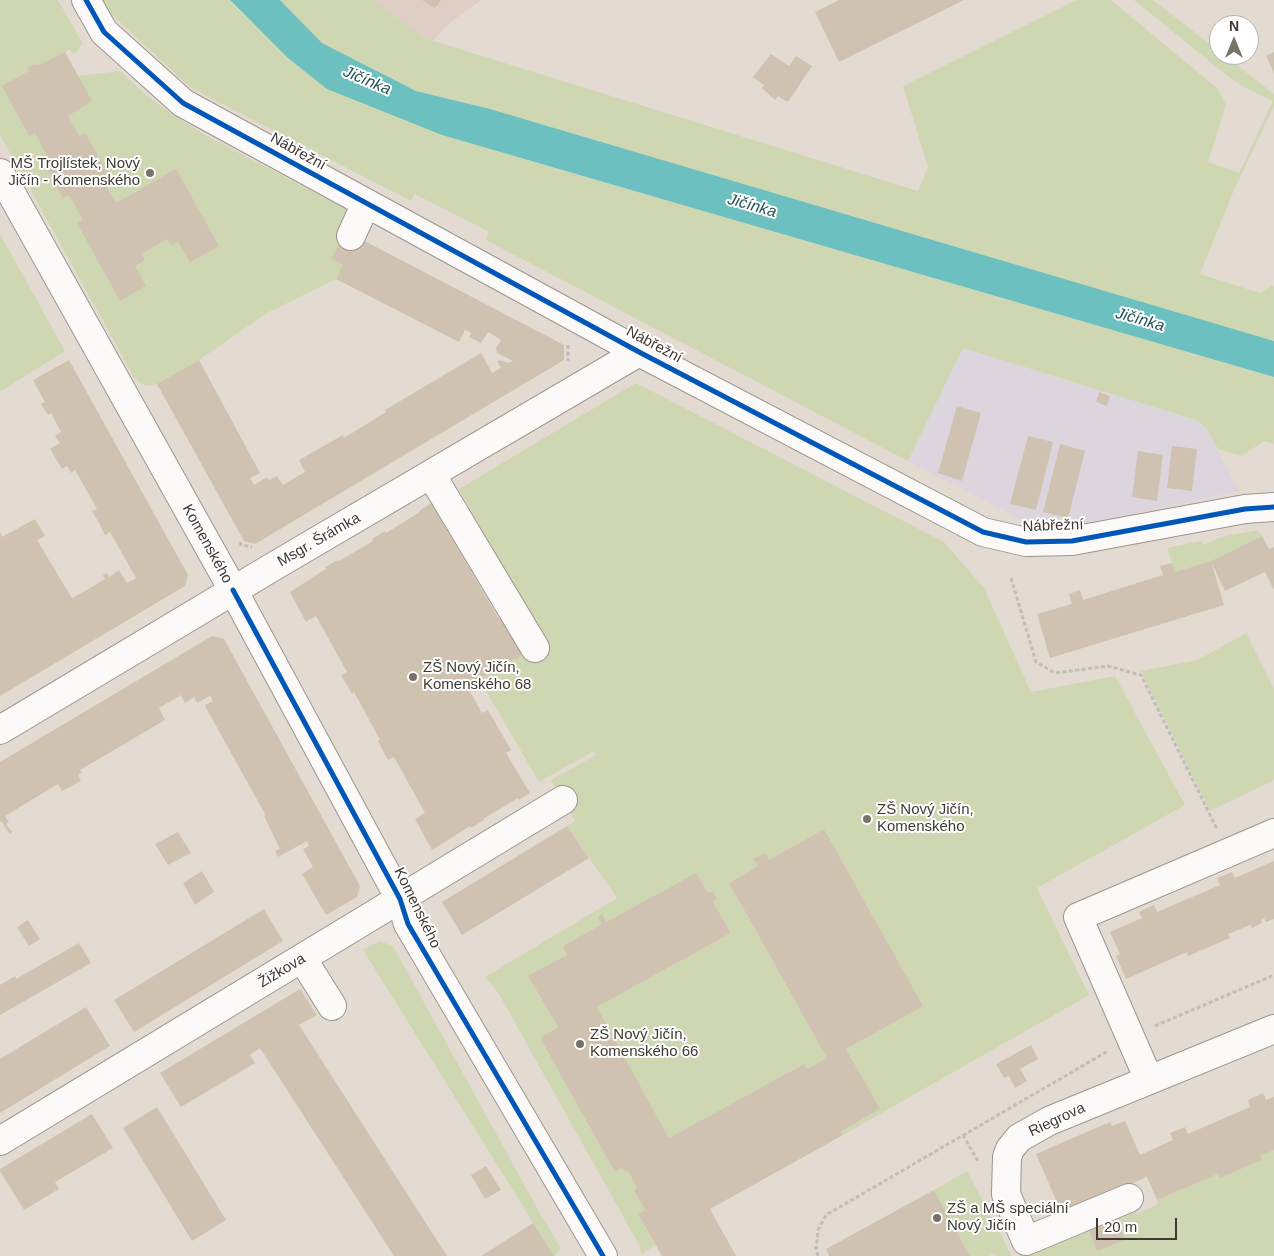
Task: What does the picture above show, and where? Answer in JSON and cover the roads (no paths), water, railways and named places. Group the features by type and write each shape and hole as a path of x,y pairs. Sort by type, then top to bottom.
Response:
{"street":[{"name":"Nábřežní","path":"86,0 104,32 183,103 639,352 983,532 1026,542 1072,540 1245,509 1274,508"},
{"name":"Komenského","path":"3,185 233,590 400,899 408,924 601,1256"},
{"path":"351,236 366,204"},
{"name":"Msgr. Šrámka","path":"0,730 233,590 639,352"},
{"path":"431,474 535,648"},
{"name":"Žižkova","path":"0,1141 563,800"},
{"path":"1149,1080 1078,917 1274,833"},
{"path":"302,958 332,1006"},
{"name":"Riegrova","path":"1129,1198 1026,1241 1006,1194 1007,1157 1010,1149 1019,1138 1049,1121 1274,1029"}],"water":[{"name":"Jičínka","path":"230,0 280,0 322,43 416,91 490,109 1274,341 1274,377 442,135 327,89 288,58"}],"place":[{"name":"MŠ Trojlístek, Nový Jičín - Komenského","path":"150,173"},
{"name":"ZŠ Nový Jičín, Komenského 68","path":"413,677"},
{"name":"ZŠ Nový Jičín, Komenského","path":"867,819"},
{"name":"ZŠ Nový Jičín, Komenského 66","path":"580,1044"},
{"name":"ZŠ a MŠ speciální Nový Jičín","path":"937,1218"}]}
